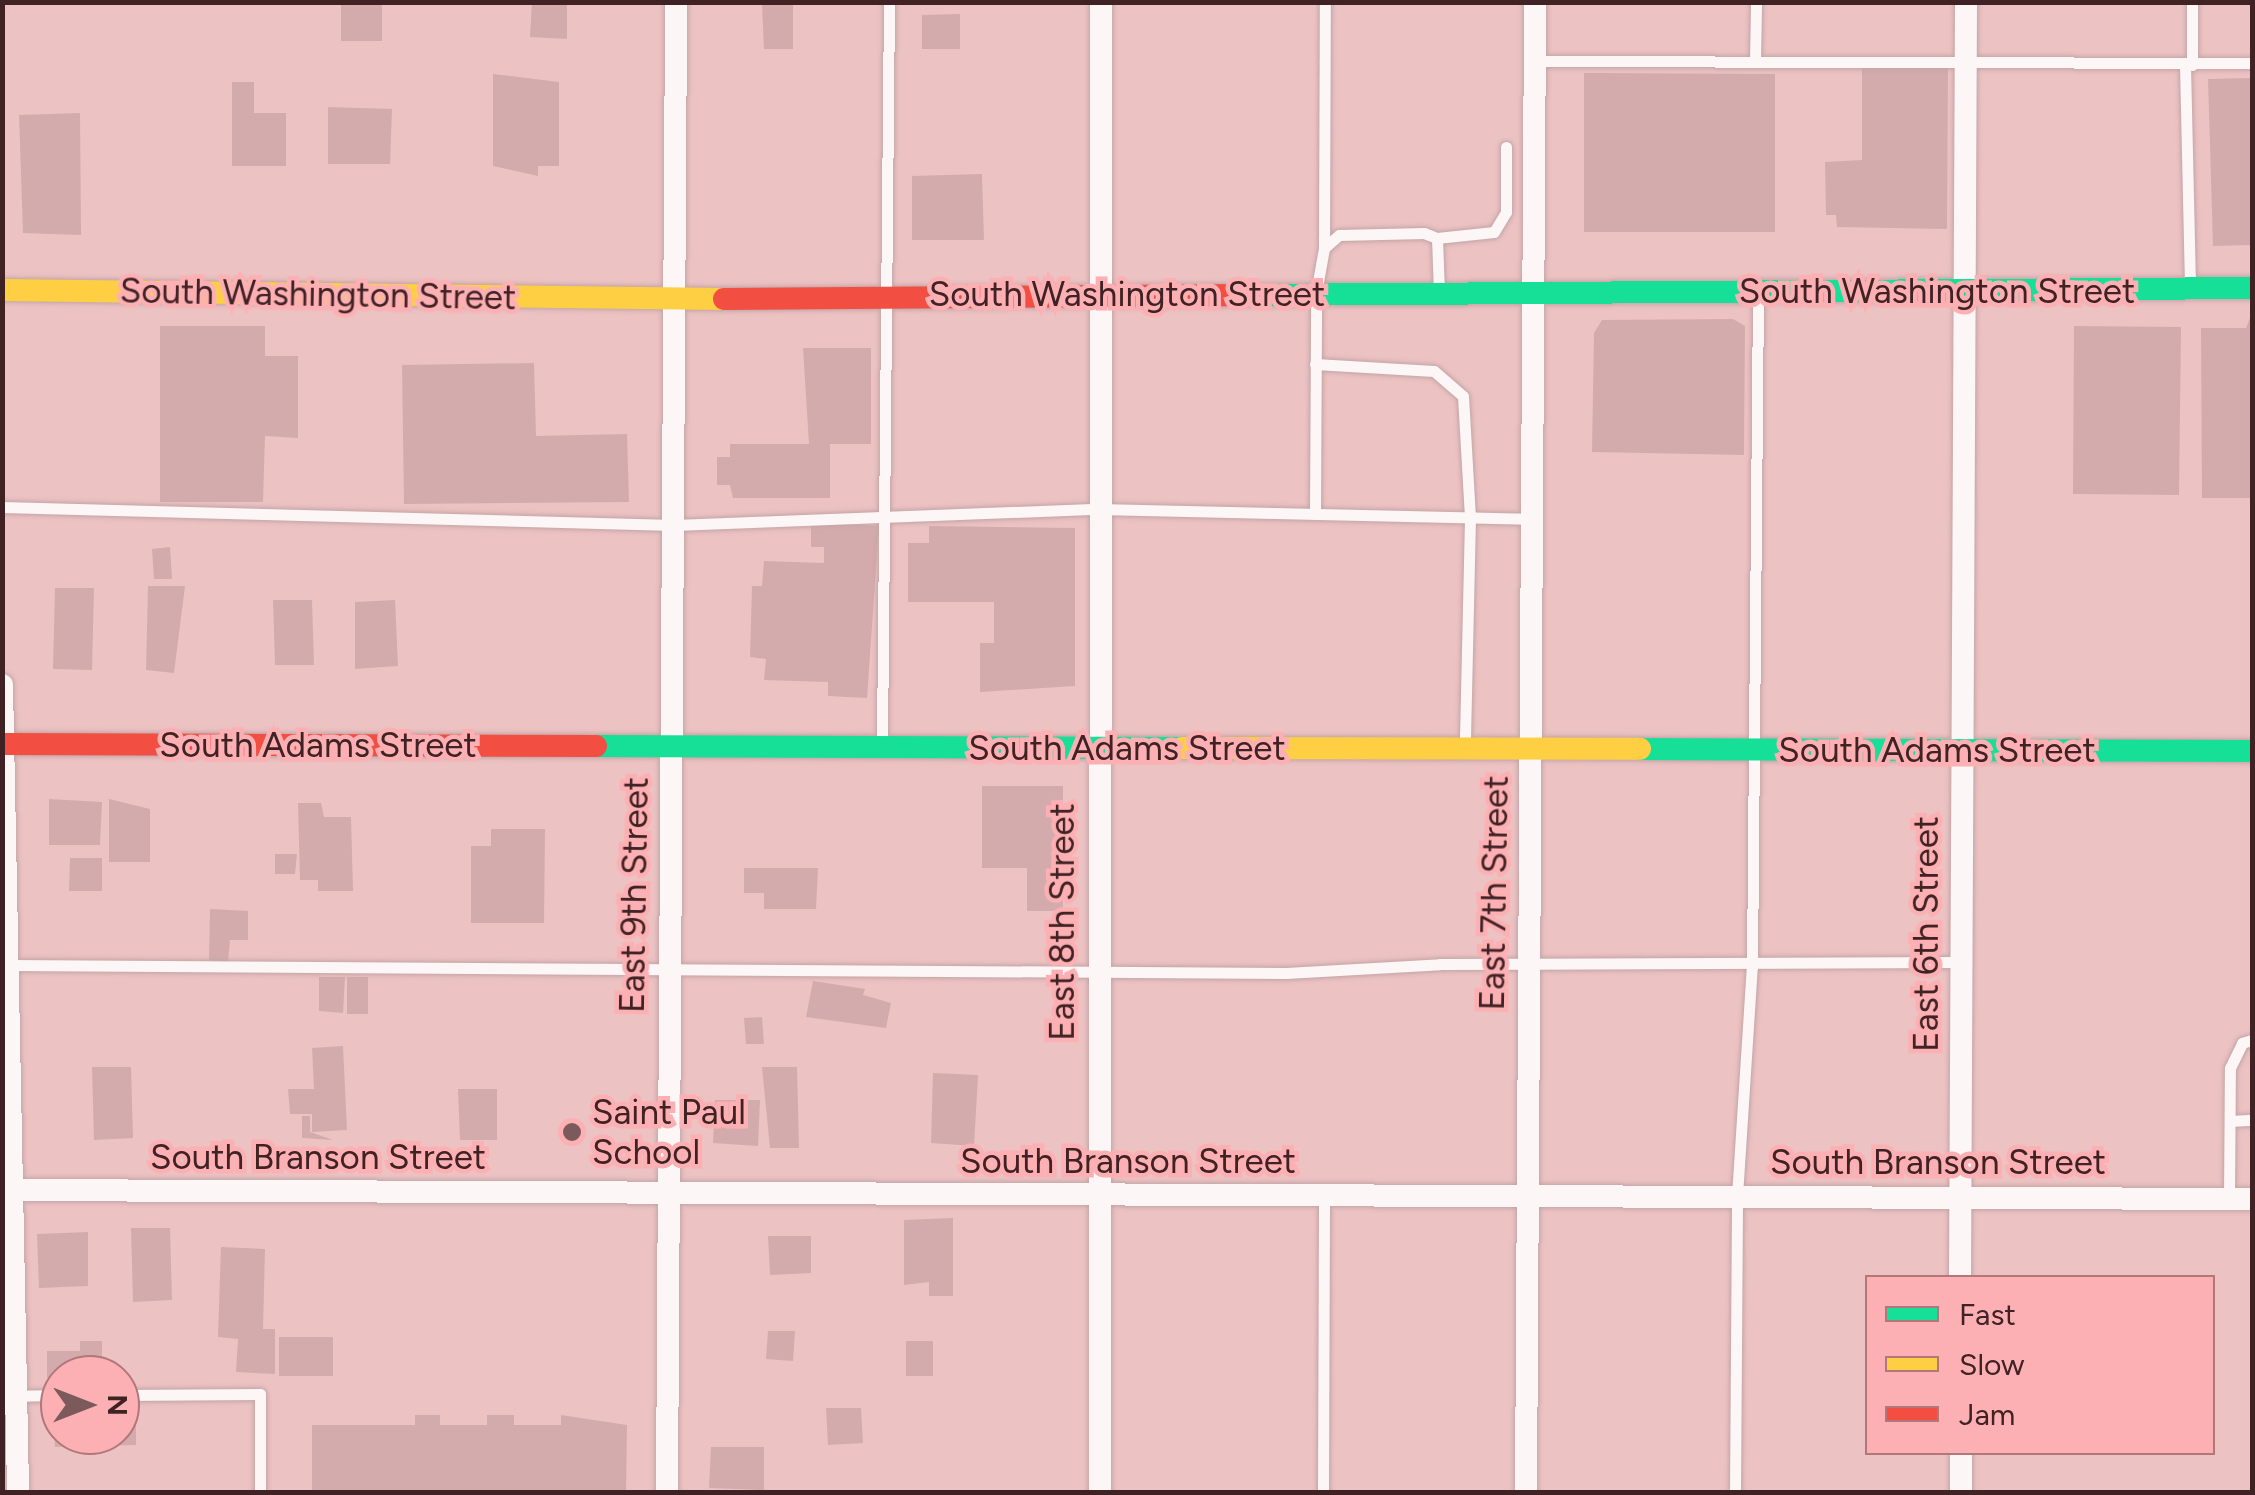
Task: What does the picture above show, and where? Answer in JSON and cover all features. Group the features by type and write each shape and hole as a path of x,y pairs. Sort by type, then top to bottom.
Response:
{"main road":[{"name":"South Washington Street","path":"2,290 676,299 1099,292 1535,294 2252,288"},
{"name":"South Adams Street","path":"3,744 2252,751"}],"street":[{"name":"East 9th Street","path":"667,1492 676,2"},
{"name":"East 8th Street","path":"1100,1492 1096,1196 1101,2"},
{"name":"East 7th Street","path":"1526,1492 1535,2"},
{"name":"East 6th Street","path":"1960,1275 1966,2"},
{"path":"2,684 9,1396 18,1492"},
{"name":"South Branson Street","path":"7,1190 2241,1199"},
{"path":"1961,1455 1961,1492"}],"lane":[{"path":"882,748 890,295 890,2"},
{"path":"1315,514 1316,293 1324,248 1326,2"},
{"path":"1756,2 1756,62"},
{"path":"2190,289 2188,64 2192,2"},
{"path":"1535,60 2252,63"},
{"path":"1324,248 1339,235 1437,238 1494,232 1506,212 1506,146"},
{"path":"1437,238 1439,293"},
{"path":"1735,1492 1737,1196 1752,967 1750,749 1758,292"},
{"path":"1315,364 1434,372 1462,396 1470,518 1465,748"},
{"path":"2,507 674,525 1098,509 1533,519"},
{"path":"5,964 1097,966 1286,973 1528,965 1752,967 1960,962"},
{"path":"2241,1199 2230,1120 2230,1068 2242,1042 2252,1040"},
{"path":"2230,1120 2252,1120"},
{"path":"1323,1492 1324,1196"},
{"path":"140,1395 260,1394 260,1492"},
{"path":"9,1396 40,1396"}],"building":[{"path":"532,2 567,2 567,39 530,37"},
{"path":"793,2 793,49 764,49 762,4"},
{"path":"341,4 382,4 382,41 341,41"},
{"path":"960,14 960,49 922,49 922,15"},
{"path":"1862,66 1948,66 1947,229 1837,227 1836,215 1826,215 1825,162 1862,160"},
{"path":"1584,73 1775,74 1775,232 1584,232"},
{"path":"493,74 559,82 559,166 538,166 538,176 493,166"},
{"path":"2252,78 2252,245 2213,246 2208,79"},
{"path":"232,82 254,82 254,113 286,113 286,166 232,166"},
{"path":"328,107 392,109 390,164 328,164"},
{"path":"80,113 81,235 23,233 19,115"},
{"path":"982,174 984,240 912,240 912,176"},
{"path":"2252,313 2252,498 2202,498 2201,328 2246,328"},
{"path":"1733,319 1745,326 1744,455 1592,452 1594,333 1602,320"},
{"path":"160,326 265,326 265,356 298,356 298,438 265,436 263,502 160,502"},
{"path":"2074,326 2181,327 2179,495 2073,494"},
{"path":"803,348 871,348 871,444 830,444 830,498 733,498 730,485 717,485 717,457 730,457 730,444 809,444"},
{"path":"534,363 536,436 627,434 629,502 404,504 402,365"},
{"path":"811,522 879,526 867,698 828,696 828,682 764,680 766,659 750,657 752,586 762,586 764,561 824,563 824,547 811,547"},
{"path":"929,526 1075,528 1075,686 980,692 980,643 994,643 994,602 908,602 908,543 929,543"},
{"path":"170,547 172,579 154,579 152,549"},
{"path":"148,586 185,586 174,673 146,670"},
{"path":"55,588 94,588 92,670 53,669"},
{"path":"273,600 312,600 314,665 275,665"},
{"path":"395,600 398,666 355,669 355,602"},
{"path":"982,786 1063,786 1063,911 1027,911 1027,868 982,868"},
{"path":"49,799 102,802 100,845 49,845"},
{"path":"109,799 150,809 150,862 109,862"},
{"path":"298,803 321,803 324,817 351,817 353,891 318,891 318,880 300,880"},
{"path":"491,829 545,829 544,923 471,923 471,846 491,846"},
{"path":"275,854 297,854 295,874 275,874"},
{"path":"70,858 102,858 102,891 69,891"},
{"path":"744,868 818,868 816,909 764,909 764,893 744,893"},
{"path":"210,909 248,911 248,940 230,940 228,962 209,960"},
{"path":"319,977 345,977 343,1013 319,1011"},
{"path":"347,977 368,977 368,1014 347,1014"},
{"path":"813,981 865,989 863,995 891,1003 886,1028 806,1017"},
{"path":"762,1017 764,1044 746,1044 744,1018"},
{"path":"343,1046 347,1130 312,1132 312,1114 290,1114 288,1089 314,1089 312,1048"},
{"path":"92,1067 131,1067 133,1138 94,1140"},
{"path":"762,1067 797,1067 799,1148 770,1148"},
{"path":"933,1073 978,1075 974,1146 931,1143"},
{"path":"458,1089 497,1089 497,1140 460,1140"},
{"path":"715,1100 760,1100 758,1146 713,1143"},
{"path":"302,1116 310,1116 310,1132 333,1140 302,1138"},
{"path":"953,1218 953,1296 929,1296 929,1282 904,1285 904,1220"},
{"path":"131,1228 170,1228 172,1300 133,1302"},
{"path":"88,1232 88,1286 39,1288 37,1234"},
{"path":"768,1236 811,1236 811,1273 770,1275"},
{"path":"221,1247 265,1249 263,1329 275,1329 275,1374 236,1372 238,1339 218,1337"},
{"path":"768,1331 795,1331 793,1361 766,1359"},
{"path":"279,1337 333,1337 333,1376 279,1376"},
{"path":"80,1341 102,1341 102,1355 47,1355 47,1351 80,1351"},
{"path":"906,1341 933,1341 933,1376 906,1376"},
{"path":"826,1408 861,1408 863,1443 828,1445"},
{"path":"415,1415 440,1415 440,1425 487,1425 487,1415 514,1415 514,1425 561,1425 561,1415 627,1425 626,1492 312,1492 312,1425 415,1425"},
{"path":"711,1447 764,1447 764,1490 709,1488"}],"traffic: fast":[{"path":"1255,295 2252,288"},
{"path":"596,746 1182,748"},
{"path":"1640,749 2252,751"}],"traffic: slow":[{"path":"2,290 724,299"},
{"path":"1182,748 1640,749"}],"traffic: jam":[{"path":"724,299 1255,295"},
{"path":"2,744 596,746"}],"place":[{"name":"Saint Paul School","path":"572,1132"}]}
